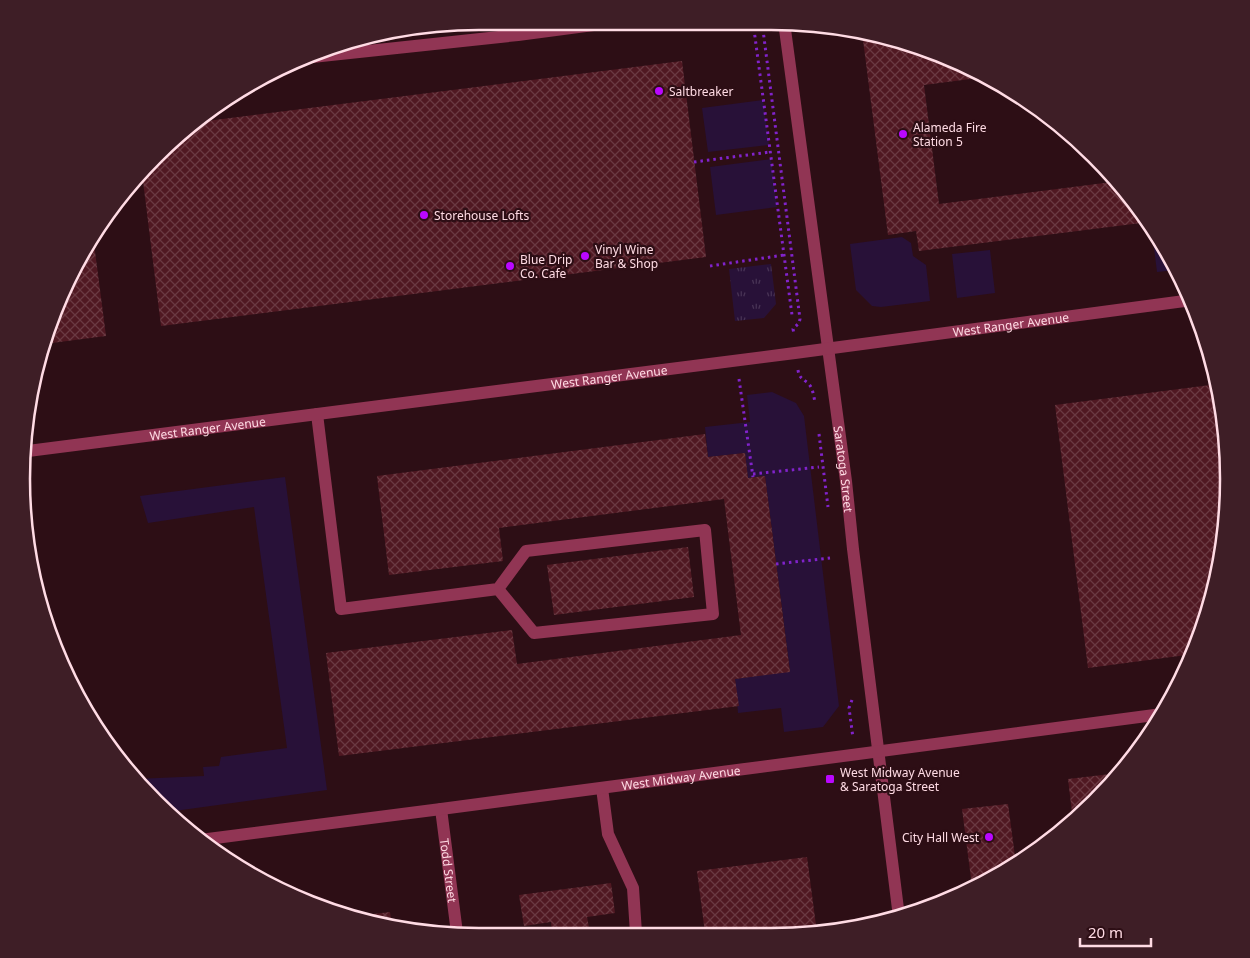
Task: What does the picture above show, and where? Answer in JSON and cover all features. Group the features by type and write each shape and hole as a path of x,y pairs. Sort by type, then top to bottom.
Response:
{"street":[{"path":"333,55 556,30"},
{"name":"Saratoga Street","path":"785,30 846,481 898,909"},
{"name":"West Ranger Avenue","path":"31,451 736,361 1183,301"},
{"path":"317,414 341,609 498,589 526,551 705,530 713,614 534,634 498,589"},
{"name":"West Midway Avenue","path":"211,839 1152,715"},
{"path":"602,788 608,834 633,888 636,928"},
{"name":"Todd Street","path":"442,809 456,927"}],"path":[{"path":"753,30 792,315"},
{"path":"763,30 800,319 793,329 795,353 799,375 812,391 815,406"},
{"path":"694,162 770,152"},
{"path":"710,266 784,255"},
{"path":"736,361 753,475 819,467"},
{"path":"818,425 828,510"},
{"path":"776,564 830,558"},
{"path":"851,694 852,702 849,708 854,747"}],"green space":[{"path":"763,100 769,145 708,152 702,108"},
{"path":"771,159 777,207 716,215 710,167"},
{"path":"902,237 911,243 913,256 926,265 930,301 881,307 872,306 856,290 850,244"},
{"path":"1154,245 1169,271 1157,272"},
{"path":"990,250 995,293 957,298 952,254"},
{"path":"771,264 776,304 764,318 735,321 729,269"},
{"path":"772,392 796,403 804,416 839,706 823,727 784,732 781,708 738,713 735,679 790,671 765,476 748,478 745,453 708,457 705,427 750,422 747,395"},
{"path":"285,477 327,790 177,811 145,779 204,776 203,767 219,766 221,757 287,748 254,507 148,523 140,496"}],"building":[{"name":"Alameda Fire Station 5","path":"863,40 915,54 975,78 924,85 939,204 1108,182 1139,223 919,251 916,231 888,235"},
{"name":"Storehouse Lofts","path":"682,61 706,257 161,326 143,181 183,141 209,121"},
{"path":"94,247 106,336 51,343 76,280"},
{"path":"1210,385 1219,450 1219,508 1216,538 1205,595 1184,655 1088,668 1055,405"},
{"path":"705,434 708,457 745,453 748,478 765,476 790,672 735,679 739,706 339,756 326,653 512,630 517,664 741,635 724,499 499,528 503,561 389,575 377,476"},
{"path":"688,547 694,597 554,615 547,565"},
{"path":"1110,774 1072,812 1068,779"},
{"name":"City Hall West","path":"1008,804 1015,855 971,881 962,809"},
{"path":"807,857 816,925 771,928 704,928 697,871"},
{"path":"611,883 615,913 587,917 589,928 552,928 551,922 524,926 519,895"},
{"path":"390,912 391,919 370,914"}],"place":[{"name":"Saltbreaker","path":"659,91"},
{"name":"Alameda Fire Station 5","path":"903,134"},
{"name":"Storehouse Lofts","path":"424,215"},
{"name":"Vinyl Wine Bar & Shop","path":"585,256"},
{"name":"Blue Drip Co. Cafe","path":"510,266"},
{"name":"West Midway Avenue & Saratoga Street","path":"830,779"},
{"name":"City Hall West","path":"989,837"}]}
